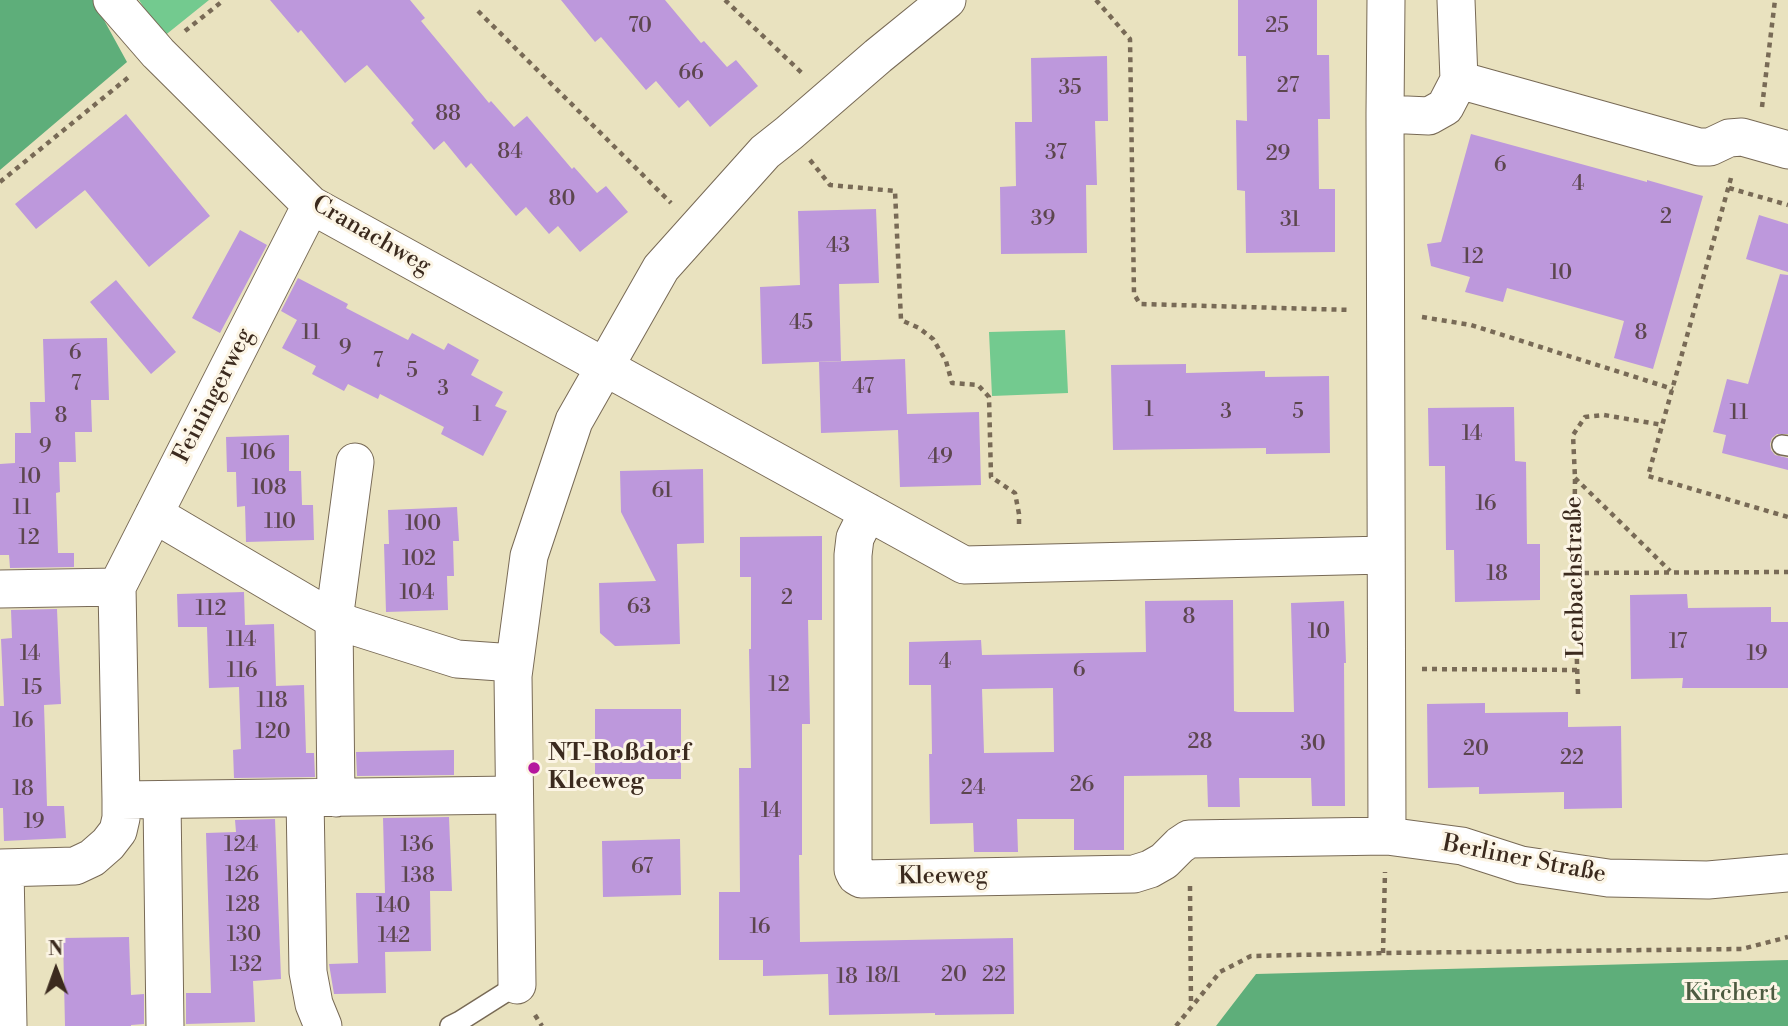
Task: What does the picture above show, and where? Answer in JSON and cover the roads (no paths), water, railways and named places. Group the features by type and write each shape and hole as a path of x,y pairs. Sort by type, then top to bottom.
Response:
{"street":[{"name":"Cranachweg","path":"113,0 158,53 311,205 605,366"},
{"path":"517,985 514,663 529,556 574,421 661,268 765,152 947,0"},
{"path":"1387,0 1387,836"},
{"path":"1385,114 1429,116 1445,107 1459,80 1456,0"},
{"path":"1459,80 1699,147 1710,147 1729,138 1742,137 1788,150"},
{"name":"Feiningerweg","path":"8,1026 2,868 75,866 92,858 118,831 121,800 117,587 311,205"},
{"path":"605,366 964,565 1385,555"},
{"path":"323,1026 314,1004 308,972 334,620 355,463"},
{"name":"Kleeweg","path":"868,512 855,538 853,555 853,870 856,876 861,879 1134,874 1164,862 1189,839 1387,836"},
{"path":"154,514 334,620 457,659 514,663"},
{"path":"0,589 117,587"},
{"path":"121,800 514,795"},
{"path":"162,800 165,1026"},
{"name":"Berliner Straße","path":"1387,836 1462,846 1521,865 1608,878 1708,880 1788,873"}],"lane":[{"path":"450,1026 517,985"}],"place":[{"name":"NT-Roßdorf Kleeweg","path":"534,768"}],"park label":[{"name":"Kirchert","path":"1731,994"}]}
